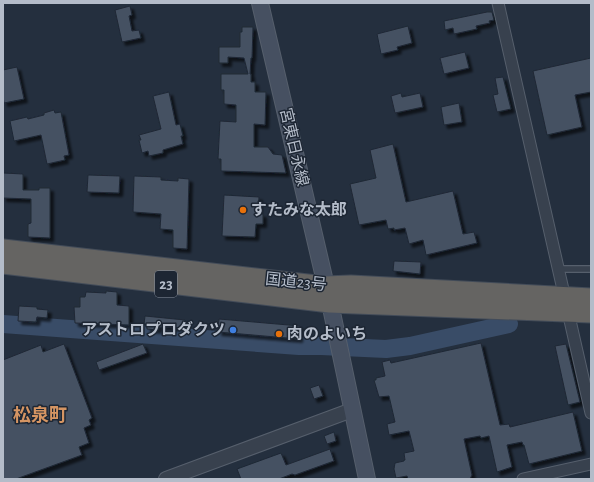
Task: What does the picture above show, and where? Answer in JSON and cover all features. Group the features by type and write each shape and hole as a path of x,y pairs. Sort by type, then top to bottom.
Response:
{"highway":[{"name":"国道23号","path":"3,249 328,295"},
{"name":"国道23号","path":"3,264 328,295 351,286 567,305 591,313"},
{"name":"国道23号","path":"567,305 591,298"}],"main road":[{"name":"宮東日永線","path":"260,3 328,295 367,479"}],"street":[{"path":"498,3 591,412"},
{"path":"166,479 352,410"},
{"path":"522,479 546,476 591,464"}],"lane":[{"path":"559,269 591,269"}],"building":[{"path":"130,6 132,15 129,16 132,31 139,30 141,38 122,42 115,10"},
{"path":"492,12 494,20 489,21 490,23 476,26 477,29 454,34 453,28 445,30 444,21"},
{"path":"408,26 412,43 397,47 398,50 381,54 377,34"},
{"path":"242,27 253,27 250,74 251,82 255,82 255,92 266,92 265,125 254,124 254,147 268,147 273,154 282,155 286,173 221,171 221,159 218,159 220,121 236,122 236,105 224,104 224,90 221,90 221,74 248,74 244,58 228,57 228,63 219,63 219,47 240,47 240,32 242,32"},
{"path":"465,52 469,68 444,74 440,58"},
{"path":"591,58 591,92 575,95 582,127 547,135 533,71"},
{"path":"17,67 24,99 4,103 3,70"},
{"path":"503,77 511,109 497,112 493,95 498,94 495,78"},
{"path":"169,92 176,125 180,124 183,144 163,150 163,153 149,156 148,151 142,153 139,135 161,129 153,96"},
{"path":"401,93 402,97 420,93 423,107 395,113 391,96"},
{"path":"459,103 462,122 444,125 441,107"},
{"path":"54,110 55,113 61,112 69,155 64,156 65,160 47,164 41,135 14,141 10,121 44,115 44,113"},
{"path":"393,144 406,202 453,191 463,234 474,232 477,243 426,255 423,240 409,244 405,228 394,230 394,228 388,229 386,220 359,225 350,184 376,178 370,150"},
{"path":"3,173 23,174 23,190 50,188 50,238 28,237 28,224 31,223 31,199 3,198"},
{"path":"88,175 120,176 119,193 87,192"},
{"path":"134,176 161,177 161,180 178,181 178,178 189,179 187,249 173,248 173,230 160,229 161,214 133,212"},
{"path":"224,195 259,197 258,214 263,214 263,224 256,224 255,237 222,236"},
{"path":"394,261 421,262 420,274 393,271"},
{"path":"106,291 117,292 117,305 129,306 129,325 75,323 74,307 80,307 80,297 85,297 86,292 106,293"},
{"path":"19,306 37,307 37,309 48,310 47,318 37,317 36,322 18,321"},
{"path":"145,316 185,320 184,328 158,327 158,330 147,329 147,325 144,324"},
{"path":"219,319 300,326 299,339 218,332"},
{"path":"481,343 500,425 509,424 510,427 573,412 582,451 529,464 522,442 507,445 512,467 497,472 489,436 481,438 480,436 464,439 472,475 470,479 408,479 407,476 396,478 394,469 395,463 405,460 404,453 414,451 409,431 389,435 387,424 395,422 389,396 379,397 374,380 385,376 382,362 390,360 391,363"},
{"path":"64,344 92,418 89,420 91,425 84,428 89,443 79,447 82,455 16,479 3,479 3,360 41,345 43,352"},
{"path":"143,344 147,353 99,370 96,362"},
{"path":"566,344 580,402 568,405 555,346"},
{"path":"319,385 323,396 314,399 310,388"},
{"path":"334,432 336,441 327,444 324,436"},
{"path":"330,449 334,461 279,479 241,479 237,469 281,453 286,465"}],"waterway":[{"path":"3,324 299,346 386,349 410,346 509,324"}],"place":[{"name":"すたみな太郎","path":"243,210"},
{"name":"アストロプロダクツ","path":"233,330"},
{"name":"肉のよいち","path":"279,334"}],"district":[{"name":"松泉町","path":"40,416"}]}
